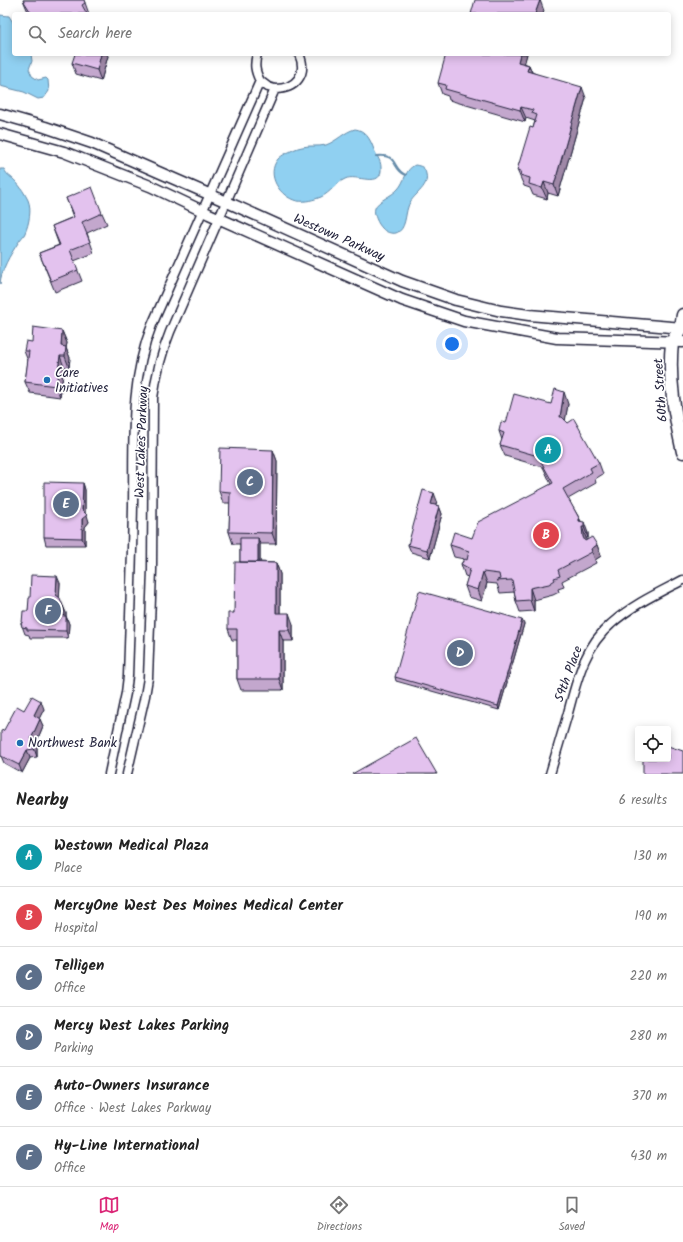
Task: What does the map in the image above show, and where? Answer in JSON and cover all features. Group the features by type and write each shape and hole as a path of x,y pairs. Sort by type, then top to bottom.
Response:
{"main road":[{"name":"60th Street","path":"683,315 682,329 678,342 672,394 683,452"}],"street":[{"path":"256,56 254,64 260,81 275,90 289,87 299,78 302,66 300,56"},
{"name":"West Lakes Parkway","path":"109,774 126,693 128,676 132,570 134,410 136,386 145,342 260,81"},
{"name":"West Lakes Parkway","path":"126,774 146,696 148,678 152,570 153,398 156,376 163,350 170,332 275,90"},
{"name":"Westown Parkway","path":"0,114 81,139 402,280 469,304 530,315 682,329"},
{"path":"0,134 64,152 150,186 219,219 402,300 464,321 556,338 678,342"},
{"name":"59th Place","path":"550,774 578,678 589,650 609,625 622,615 636,605 683,580"}],"water":[{"path":"0,15 9,16 12,21 12,56 31,56 32,61 29,69 32,76 38,80 46,78 48,80 49,91 44,98 38,99 24,92 0,86"},
{"path":"355,129 362,131 369,138 372,144 381,164 378,178 345,179 321,197 306,201 291,199 280,190 276,184 273,172 274,165 284,154 300,147 326,145 347,132"},
{"path":"415,165 424,168 426,174 425,183 410,203 402,229 396,233 388,232 380,226 375,216 376,205 398,189 409,169"},
{"path":"0,169 4,169 21,188 28,200 30,212 25,233 6,263 0,284"}],"building":[{"path":"23,0 84,0 85,3 82,5 86,12 31,12"},
{"path":"475,0 540,0 536,12 472,12"},
{"path":"74,56 100,56 97,70 72,63"},
{"path":"445,56 520,56 518,62 529,65 527,71 582,87 554,185 544,182 542,188 529,184 530,178 520,175 521,171 517,170 530,127 533,128 537,115 532,113 533,110 521,107 520,110 445,89 446,85 438,83"},
{"path":"92,187 102,213 82,222 90,242 70,250 78,270 51,281 39,253 60,245 52,226 74,217 66,198"},
{"name":"Care Initiatives","path":"33,327 62,331 61,346 66,347 65,356 60,356 56,386 25,382 29,351 24,351 26,341 32,342"},
{"path":"555,389 564,392 560,417 568,423 574,419 599,463 590,468 592,472 563,489 579,518 579,521 584,522 584,527 582,527 585,541 592,537 597,545 591,549 592,552 558,570 560,576 554,578 555,580 549,584 530,588 530,600 516,601 512,580 496,581 500,579 499,574 483,572 478,590 465,586 470,569 461,564 465,559 467,560 469,551 450,545 454,532 472,538 478,522 553,483 538,456 500,445 504,433 499,431 501,422 506,423 514,394 551,404"},
{"path":"220,448 273,450 272,533 229,532 230,492 219,491"},
{"path":"44,482 83,483 82,510 87,515 82,519 82,538 44,537"},
{"path":"423,490 434,493 431,504 439,506 427,550 408,545"},
{"path":"240,538 258,538 258,562 240,562"},
{"path":"235,562 276,563 276,613 289,613 289,630 279,630 279,679 237,679 237,629 228,629 228,613 234,613"},
{"path":"31,575 57,576 56,595 60,598 63,606 63,616 66,616 66,631 27,630 27,628 22,627 21,623 23,611 28,611"},
{"path":"419,591 522,620 498,706 395,677"},
{"name":"Northwest Bank","path":"32,696 41,701 34,715 40,719 31,739 35,740 34,749 27,750 19,765 1,756 1,731 4,730 17,706 24,710"},
{"path":"416,738 437,774 352,774"},
{"path":"671,747 683,751 683,774 643,774 643,762 671,762"}],"waterway":[{"path":"376,156 383,156 392,159 398,169 406,175"}],"place":[{"name":"Care Initiatives","path":"47,380"},
{"name":"Westown Medical Plaza","path":"548,450"},
{"name":"Telligen","path":"250,482"},
{"name":"Auto-Owners Insurance","path":"66,504"},
{"name":"MercyOne West Des Moines Medical Center","path":"546,535"},
{"name":"Hy-Line International","path":"48,611"},
{"name":"Mercy West Lakes Parking","path":"460,653"},
{"name":"Northwest Bank","path":"20,743"}]}
